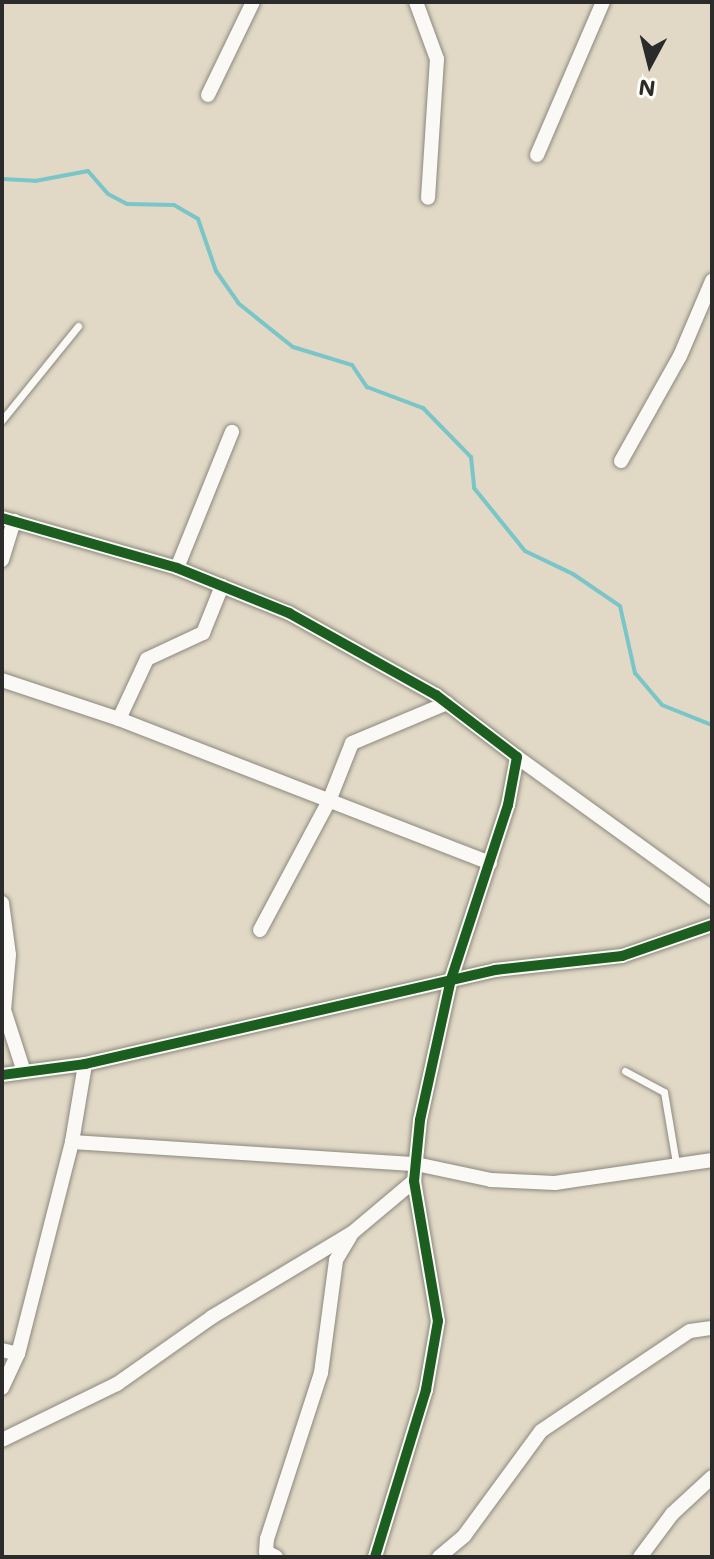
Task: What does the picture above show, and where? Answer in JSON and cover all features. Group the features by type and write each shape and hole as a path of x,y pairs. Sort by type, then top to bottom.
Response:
{"street":[{"path":"208,95 253,2"},
{"path":"416,2 437,59 428,198"},
{"path":"537,155 603,2"},
{"path":"621,461 680,356 712,281"},
{"path":"177,568 232,432"},
{"path":"2,560 8,520 177,568 289,613 447,703 712,898"},
{"path":"119,719 147,659 203,633 222,586"},
{"path":"2,680 119,719 490,863"},
{"path":"260,930 329,801 354,741 447,703"},
{"path":"375,1557 426,1390 438,1321 414,1181 420,1120 451,979 490,863 517,757"},
{"path":"2,903 9,955 4,1010 24,1072"},
{"path":"2,1075 85,1064 451,979 622,956 712,925"},
{"path":"2,1388 18,1354 72,1142 85,1064"},
{"path":"72,1142 416,1164 491,1180 555,1183 712,1160"},
{"path":"2,1440 117,1384 212,1317 352,1233 414,1181"},
{"path":"276,1557 266,1552 267,1539 321,1373 336,1260 352,1233"},
{"path":"439,1557 464,1536 541,1431 690,1331 712,1328"},
{"path":"2,1350 18,1354"},
{"path":"640,1557 672,1514 712,1477"}],"lane":[{"path":"2,420 78,326"},
{"path":"625,1071 664,1092 676,1163"}],"waterway":[{"path":"2,179 35,181 88,171 108,194 127,204 174,205 198,219 216,271 238,303 293,347 352,365 367,387 423,408 471,457 474,488 525,551 573,574 620,606 635,673 662,705 712,725"}],"cycle path":[{"path":"2,518 177,568 289,613 436,695 517,757 508,805 451,979 420,1120 414,1181 438,1321 426,1390 375,1557"},
{"path":"2,1075 85,1064 495,970 622,956 712,925"}]}
